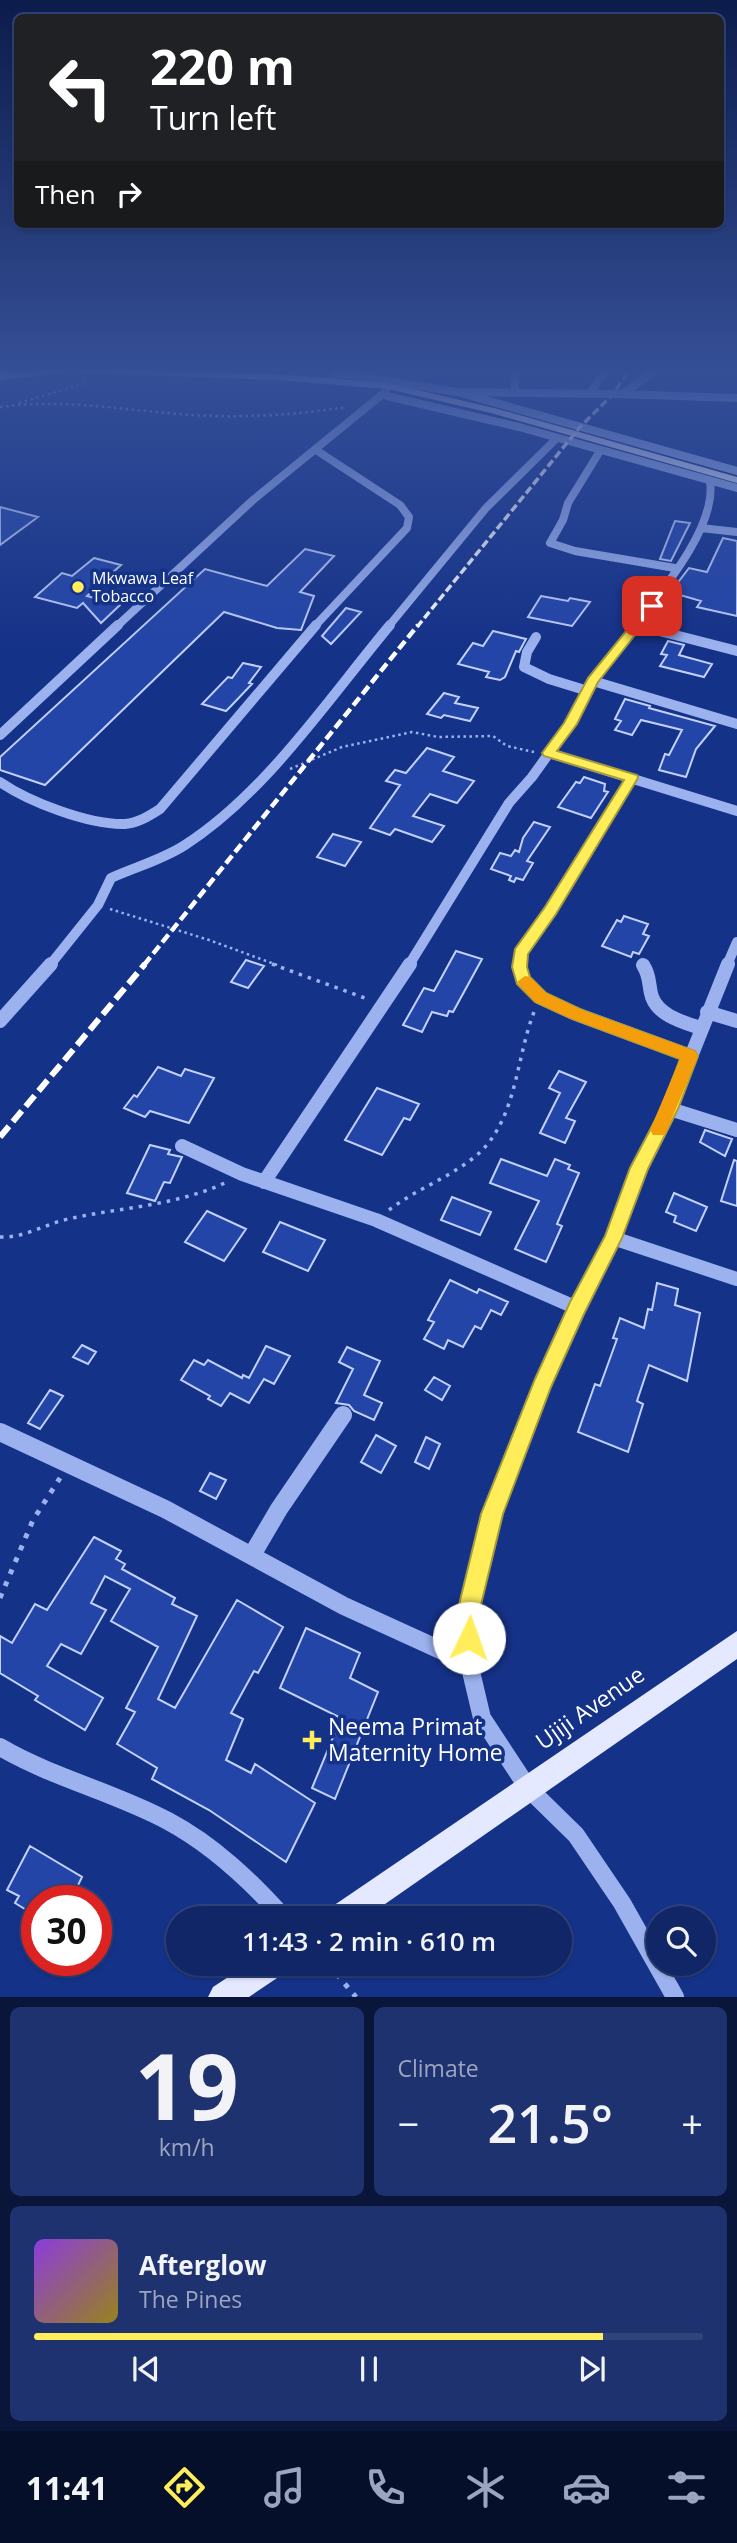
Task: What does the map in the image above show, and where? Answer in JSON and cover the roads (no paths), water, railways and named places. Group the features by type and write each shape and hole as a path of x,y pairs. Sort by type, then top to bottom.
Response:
{"main road":[{"path":"660,462 737,480"},
{"name":"Ujiji Avenue","path":"357,1906 737,1644"},
{"path":"223,1997 262,1978"}],"street":[{"path":"0,735 206,541 301,462"},
{"path":"0,782 51,805 108,823 128,824 144,819 160,809 310,631 407,528 409,517 400,505 335,462"},
{"path":"0,1021 44,974 98,905 111,877 151,863 192,839 246,795 268,773 486,508 532,462"},
{"path":"593,462 568,503 563,520 550,543 575,551 675,568"},
{"path":"652,462 737,488"},
{"path":"706,462 737,471"},
{"path":"264,1182 385,1004 494,825 570,724 590,686 652,606 701,528 712,494 710,481"},
{"path":"701,528 737,532"},
{"path":"635,625 737,651"},
{"path":"536,637 524,661 526,670 737,723"},
{"path":"549,753 737,811"},
{"path":"632,778 550,911 520,953 519,967 523,979 541,998 576,1014 690,1056"},
{"path":"675,1997 622,1903 576,1835 528,1788 482,1718 470,1663 468,1613 492,1514 542,1385 613,1238 639,1168 670,1109 737,942"},
{"path":"643,965 652,976 649,993 655,1005 701,1028"},
{"path":"707,1012 737,1021"},
{"path":"670,1109 737,1130"},
{"path":"182,1146 242,1174 376,1220 577,1308"},
{"path":"613,1238 737,1279"},
{"path":"252,1555 279,1509 343,1415"},
{"path":"0,1432 164,1509 344,1606 470,1663"},
{"path":"0,1747 28,1763 151,1813 235,1867 272,1906"}],"railway":[{"path":"417,627 551,462"},
{"path":"144,965 418,625"},
{"path":"0,1137 145,964"}],"place":[{"name":"Mkwawa Leaf Tobacco","path":"78,587"},
{"name":"Neema Primat Maternity Home","path":"312,1740"}]}
